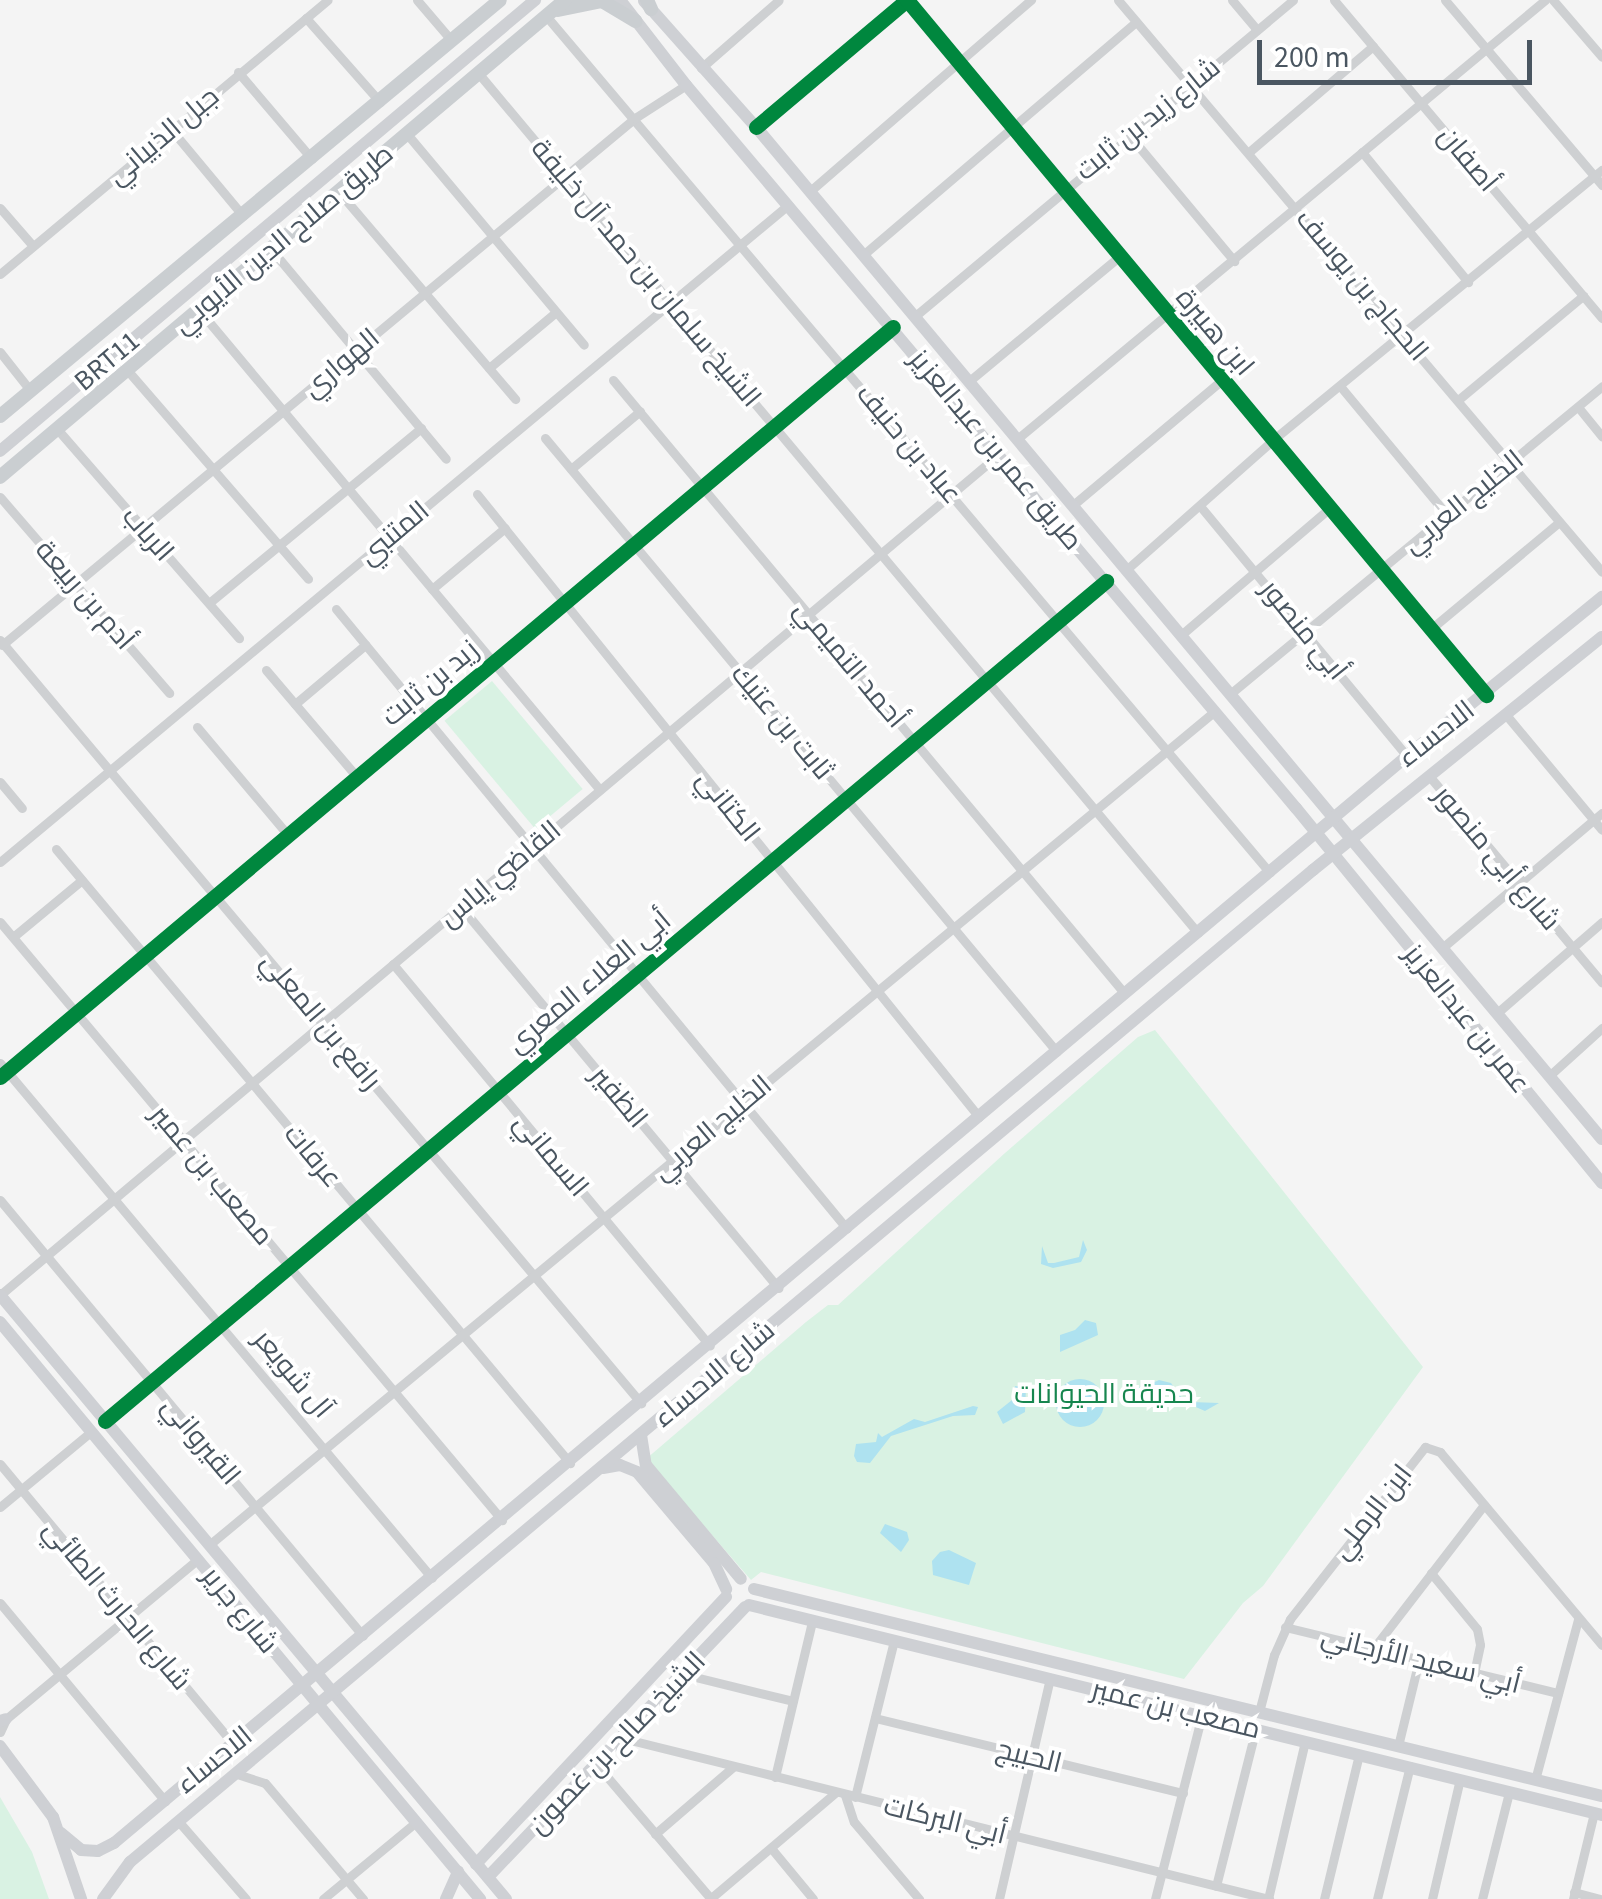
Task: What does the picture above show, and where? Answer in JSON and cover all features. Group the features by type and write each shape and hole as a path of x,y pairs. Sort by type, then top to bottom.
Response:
{"main road":[{"name":"طريق صلاح الدين الأيوبي","path":"0,416 500,0"},
{"name":"BRT11","path":"0,451 535,0"},
{"name":"طريق صلاح الدين الأيوبي","path":"0,477 565,0"},
{"name":"طريق عمر بن عبدالعزيز","path":"620,0 686,84 1332,855"},
{"path":"550,14 602,1 634,21"},
{"name":"طريق عمر بن عبدالعزيز","path":"647,3 756,127 1352,838"},
{"name":"الاحساء","path":"1316,834 1602,597"},
{"name":"الاحساء","path":"1332,855 1602,637"},
{"path":"1296,808 1318,818 1323,812 1319,799"},
{"path":"1350,804 1349,826 1366,827"},
{"name":"شارع الاحساء","path":"304,1688 1316,834"},
{"name":"عمر بن عبدالعزيز","path":"1352,838 1602,1139"},
{"path":"1299,849 1307,848 1316,856 1312,871"},
{"path":"1345,870 1342,858 1350,851 1369,860"},
{"name":"شارع الاحساء","path":"103,1899 130,1862 1332,855"},
{"name":"عمر بن عبدالعزيز","path":"1332,855 1602,1183"},
{"name":"شارع جرير","path":"0,1295 488,1877"},
{"name":"شارع جرير","path":"0,1322 480,1899"},
{"path":"641,1435 641,1469 714,1563 726,1594 741,1579"},
{"path":"601,1469 620,1464 641,1469"},
{"name":"مصعب بن عمير","path":"641,1469 754,1589 1602,1796"},
{"path":"747,1606 754,1589"},
{"name":"مصعب بن عمير","path":"726,1594 736,1607 747,1606 894,1640 1598,1814"},
{"name":"الشيخ صالح بن غصون","path":"476,1864 726,1594"},
{"name":"الشيخ صالح بن غصون","path":"488,1877 747,1606"},
{"path":"341,1656 336,1666 338,1674 356,1673"},
{"path":"288,1668 296,1675 305,1674 308,1668 304,1657"},
{"name":"الاحساء","path":"61,1834 73,1846 90,1851 106,1848 304,1688"},
{"path":"281,1706 295,1699 302,1702 304,1711 296,1725"},
{"path":"333,1723 327,1712 330,1706 338,1704 348,1710"},
{"path":"1360,1754 1363,1738"},
{"path":"0,1746 34,1786 61,1834 81,1899"},
{"path":"583,1750 588,1764 599,1763"},
{"path":"570,1764 582,1764 584,1778"},
{"path":"446,1899 458,1872"},
{"path":"488,1877 506,1899"}],"street":[{"path":"303,0 309,15 380,102"},
{"name":"جبل الذبياني","path":"0,274 170,128 328,0"},
{"path":"418,0 452,41"},
{"path":"701,68 779,0"},
{"path":"756,127 908,0"},
{"name":"ابن هبيرة","path":"908,0 1486,695"},
{"name":"الحجاج بن يوسف","path":"1118,0 1602,572"},
{"path":"1232,0 1258,30"},
{"name":"شارع زيد بن ثابت","path":"914,317 1293,0"},
{"name":"أصفان","path":"1334,0 1602,318"},
{"path":"1126,570 1274,439 1600,177 1445,0"},
{"path":"1017,439 1545,0"},
{"path":"1553,0 1602,58"},
{"path":"809,192 1028,1"},
{"name":"عباد بن حنيف","path":"550,14 1270,872"},
{"path":"863,255 1136,22"},
{"path":"1249,152 1373,46"},
{"path":"238,72 312,159"},
{"name":"الشيخ سلمان بن حمد آل خليفة","path":"479,74 1198,933"},
{"name":"الهواري","path":"1,644 145,530 635,118 686,84"},
{"path":"170,128 243,216"},
{"path":"407,134 584,345"},
{"path":"1130,136 1234,262"},
{"path":"1362,152 1468,282"},
{"path":"339,192 515,399"},
{"name":"المتنبي","path":"0,862 788,205"},
{"path":"0,208 33,246"},
{"path":"271,250 446,459"},
{"path":"968,382 1120,256"},
{"path":"1458,400 1583,296"},
{"path":"199,310 600,790"},
{"path":"489,368 556,312"},
{"name":"زيد بن ثابت","path":"2,1070 76,1013 893,327"},
{"path":"0,352 30,390"},
{"path":"128,371 308,578"},
{"name":"أحمد التميمي","path":"613,380 1125,994"},
{"path":"1073,505 1222,380"},
{"path":"1340,386 1447,516"},
{"name":"الخليج العربي","path":"1230,694 1602,386"},
{"path":"1578,407 1602,437"},
{"path":"570,469 640,411"},
{"path":"208,603 421,428"},
{"name":"الرباب","path":"58,430 238,638"},
{"name":"ثابت بن عتيك","path":"544,438 1057,1052"},
{"name":"القاضي إياس","path":"0,1295 999,454"},
{"name":"الكتاني","path":"477,494 979,1117"},
{"name":"أدم بن ربيعة","path":"0,497 169,693"},
{"name":"أبي منصور","path":"1200,506 1407,756"},
{"path":"1181,634 1330,507"},
{"path":"1432,628 1559,522"},
{"path":"432,588 505,528"},
{"name":"أبي العلاء المعري","path":"105,1421 1106,581"},
{"path":"336,609 847,1229"},
{"name":"رافع بن المعلي","path":"1,644 641,1403"},
{"path":"295,704 365,645"},
{"path":"266,670 357,777"},
{"name":"الخليج العربي","path":"210,1545 1215,711"},
{"path":"1508,716 1598,817 1602,830"},
{"path":"197,727 288,835"},
{"name":"شارع أبي منصور","path":"1430,778 1602,983"},
{"path":"0,782 22,808"},
{"path":"1442,948 1598,817"},
{"name":"عرفات","path":"56,848 570,1463"},
{"path":"13,937 82,880"},
{"name":"الظفير","path":"461,907 778,1288"},
{"name":"مصعب بن عمير","path":"0,922 502,1520"},
{"path":"1497,1014 1602,922"},
{"name":"السماني","path":"393,964 710,1346"},
{"path":"1548,1076 1602,1028"},
{"name":"آل شويعر","path":"2,1070 432,1578"},
{"name":"القيرواني","path":"0,1200 364,1636"},
{"path":"0,1507 92,1431"},
{"name":"ابن الرملي","path":"1259,1712 1285,1627 1422,1449 1437,1449 1602,1645"},
{"name":"شارع الحارث الطائي","path":"0,1464 234,1745"},
{"path":"1373,1649 1484,1505"},
{"path":"2,1724 198,1559"},
{"path":"1431,1573 1476,1629 1480,1645 1474,1673"},
{"path":"0,1604 165,1800"},
{"path":"1535,1780 1578,1619"},
{"path":"775,1776 812,1622"},
{"name":"أبي سعيد الأرجاني","path":"1285,1627 1558,1693"},
{"path":"599,1763 711,1899 771,1848 845,1795 875,1718 894,1640"},
{"path":"1398,1746 1419,1660"},
{"path":"683,1674 793,1701"},
{"path":"999,1899 1050,1678"},
{"path":"1155,1899 1202,1715"},
{"name":"الحبيج","path":"875,1718 1182,1793"},
{"path":"1216,1886 1256,1728"},
{"name":"أبي البركات","path":"622,1738 1162,1872 1240,1896 1268,1899"},
{"path":"1268,1899 1305,1740"},
{"path":"1324,1899 1360,1754"},
{"path":"1377,1899 1410,1766"},
{"path":"655,1834 733,1767"},
{"path":"237,1774 255,1776 270,1787 363,1899"},
{"path":"1432,1899 1460,1779"},
{"path":"1482,1899 1509,1792"},
{"path":"845,1795 854,1822 918,1899"},
{"path":"1598,1814 1574,1896 1600,1899"},
{"path":"179,1822 246,1899"},
{"path":"323,1899 416,1822"},
{"path":"771,1848 813,1899"}],"green space":[{"path":"492,681 583,789 535,829 445,721"},
{"name":"حديقة الحيوانات","path":"1155,1030 1423,1367 1263,1586 1243,1603 1184,1679 761,1572 751,1580 646,1459 806,1322 828,1305 838,1305 1138,1037"},
{"path":"0,1797 32,1852 49,1899 0,1899"}],"water":[{"path":"1083,1240 1087,1250 1081,1262 1053,1268 1041,1264 1042,1246 1048,1263 1054,1263 1079,1257"},
{"path":"1085,1320 1096,1323 1098,1335 1060,1352 1060,1335 1075,1330"},
{"path":"1080,1379 1097,1386 1104,1403 1097,1420 1080,1427 1063,1420 1056,1403 1063,1386"},
{"path":"1159,1380 1171,1383 1181,1397 1191,1402 1219,1403 1205,1411 1184,1402 1170,1389 1154,1386 1142,1398 1127,1396 1121,1400 1134,1385 1142,1388"},
{"path":"1015,1386 1026,1387 1025,1412 1003,1424 997,1412 1012,1400"},
{"path":"978,1407 975,1415 953,1416 891,1436 870,1463 857,1462 854,1456 856,1444 876,1442 878,1433 882,1437 914,1419 925,1422"},
{"path":"885,1524 907,1532 909,1540 901,1552 880,1533"},
{"path":"949,1550 976,1563 969,1585 933,1575 932,1561 940,1552"}],"cycle path":[{"path":"756,127 907,0 1486,695"},
{"path":"0,1077 893,327"},
{"path":"105,1421 1106,581"}]}
